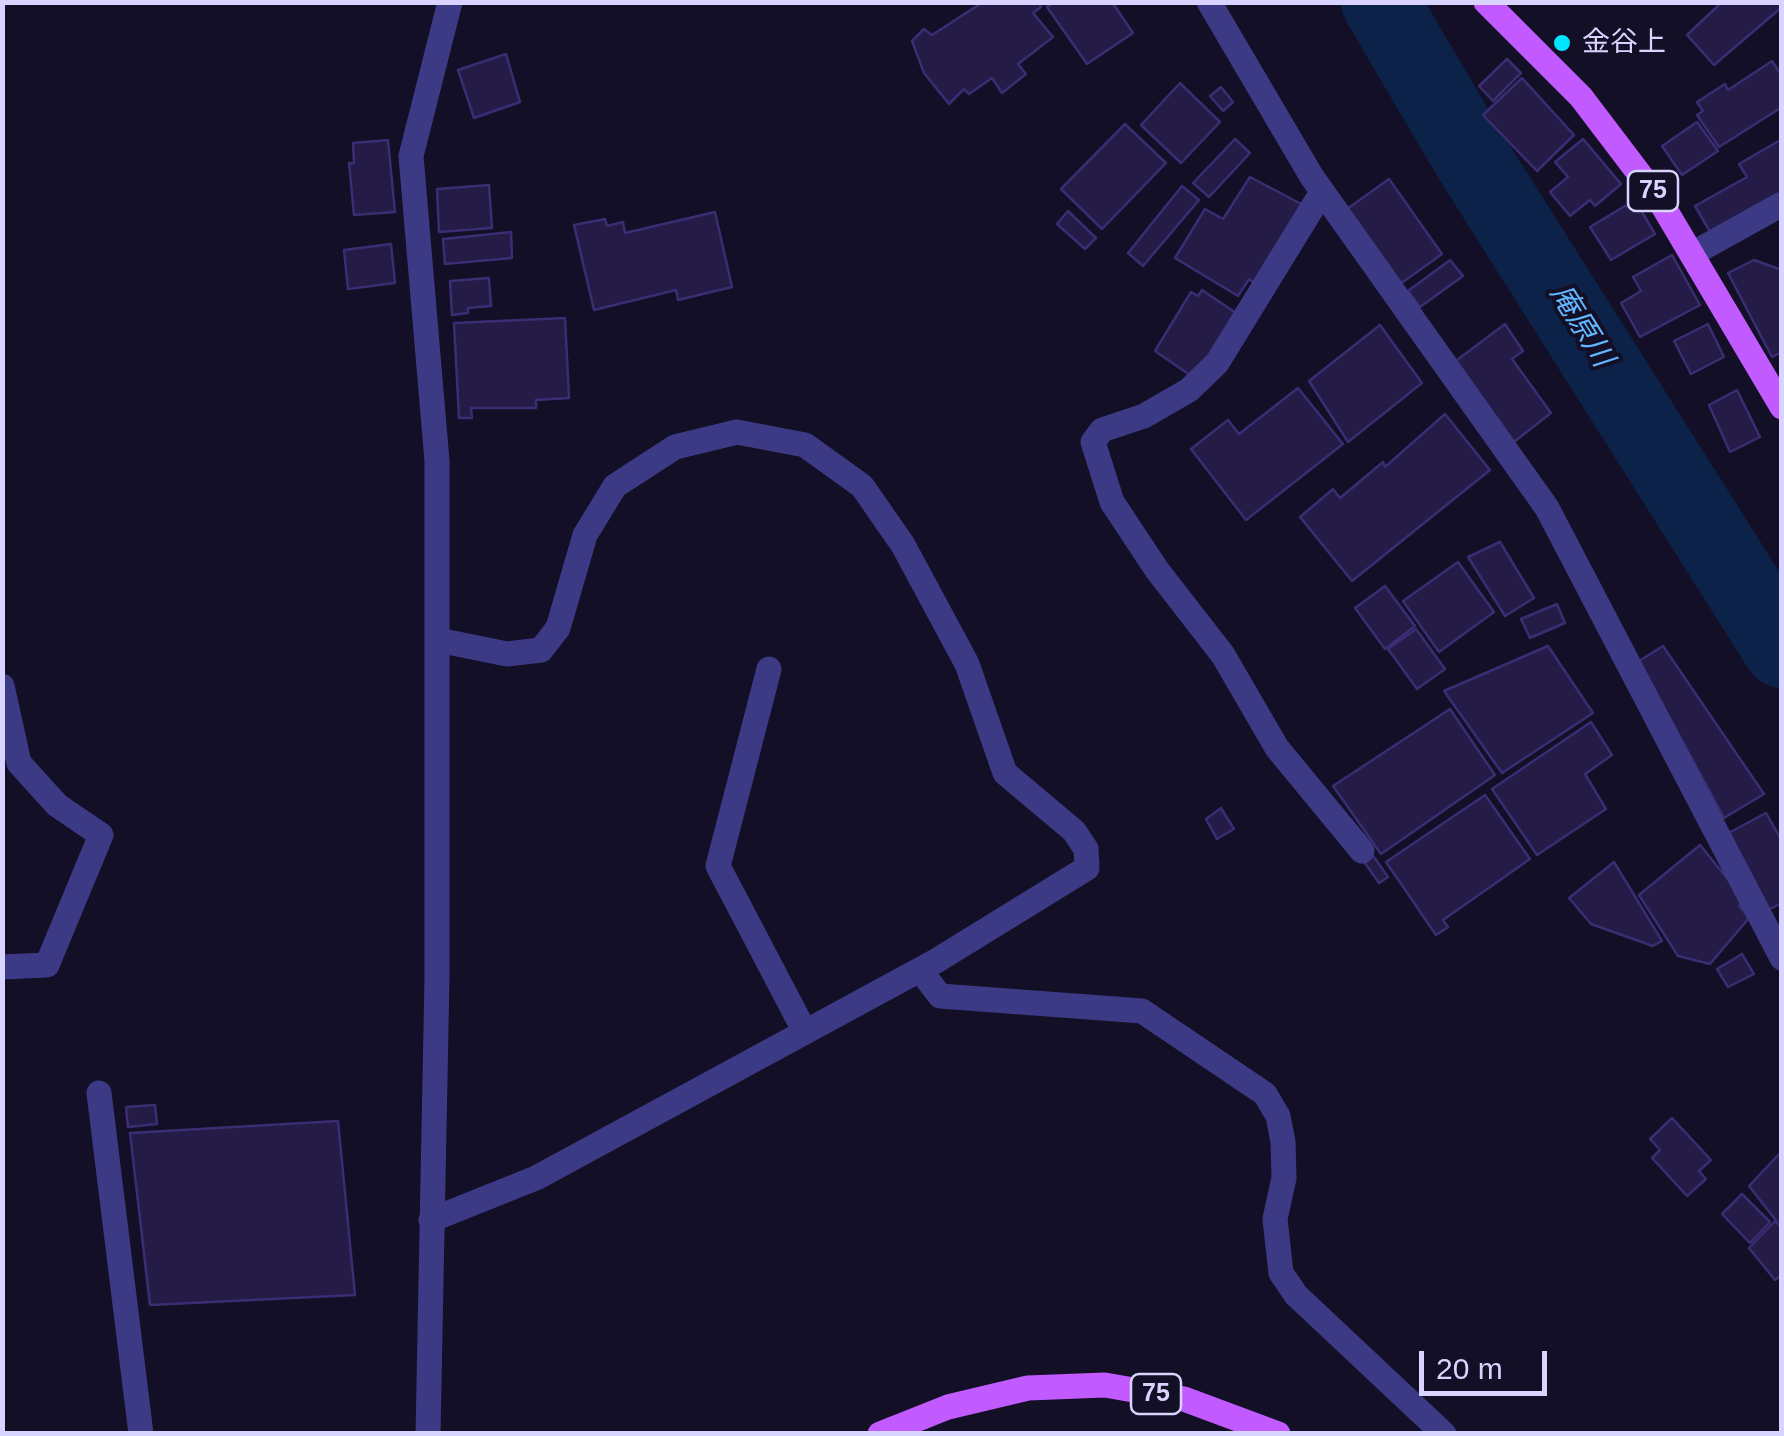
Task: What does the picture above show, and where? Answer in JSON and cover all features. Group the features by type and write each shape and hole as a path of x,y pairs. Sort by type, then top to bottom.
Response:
{"main road":[{"name":"75","path":"1486,2 1581,97 1660,201 1774,377 1782,408"},
{"name":"75","path":"880,1434 948,1407 1028,1388 1105,1385 1184,1400 1278,1434"}],"street":[{"path":"428,1434 437,461 411,156 450,2"},
{"path":"1209,2 1322,192 1547,508 1782,958"},
{"path":"1322,192 1217,363 1189,390 1144,416 1102,430 1093,442 1107,488 1121,516 1223,655 1276,748 1362,851"},
{"path":"1692,254 1782,204"},
{"path":"431,1220 536,1178 920,970 1088,868 1086,849 1074,831 1005,773 967,664 902,545 862,486 805,444 737,432 675,447 615,486 584,535 558,628 541,650 507,654 438,640"},
{"path":"769,669 718,866 804,1032"},
{"path":"2,686 18,763 57,804 101,835 47,966 2,967"},
{"path":"920,970 940,996 1142,1012 1264,1094 1278,1116 1284,1142 1284,1178 1275,1218 1281,1272 1296,1295 1444,1434"},
{"path":"99,1093 141,1434"}],"building":[{"path":"983,2 1038,2 1041,7 1033,13 1053,37 1018,64 1026,74 1002,93 992,78 969,94 964,89 949,104 924,73 912,41 924,29 932,35"},
{"path":"1053,2 1112,2 1133,33 1087,64 1047,7"},
{"path":"1722,2 1782,2 1782,7 1714,65 1687,35"},
{"path":"506,54 520,102 474,118 458,70"},
{"path":"1507,59 1521,73 1493,101 1479,86"},
{"path":"1772,61 1782,76 1782,107 1719,147 1697,115 1703,111 1697,102 1725,84 1728,90"},
{"path":"1522,78 1574,135 1537,171 1483,115"},
{"path":"1180,83 1220,122 1181,163 1141,125"},
{"path":"1221,87 1233,102 1223,111 1210,96"},
{"path":"1697,122 1718,151 1682,175 1662,146"},
{"path":"1125,124 1166,163 1102,229 1061,189"},
{"path":"1235,139 1250,153 1209,197 1193,183"},
{"path":"1583,139 1621,184 1595,206 1590,200 1570,216 1550,192 1568,177 1555,162"},
{"path":"1782,139 1782,198 1713,237 1695,206 1747,177 1739,164"},
{"path":"388,140 395,212 354,215 349,163 354,163 353,143"},
{"path":"1250,177 1305,206 1256,284 1249,279 1238,296 1175,258 1205,209 1223,219"},
{"path":"1389,179 1442,254 1400,284 1347,209"},
{"path":"489,185 492,228 439,232 437,189"},
{"path":"1182,186 1199,200 1143,266 1128,253"},
{"path":"1635,200 1655,234 1611,260 1590,227"},
{"path":"1068,211 1096,238 1085,249 1057,224"},
{"path":"715,212 732,287 678,300 676,290 594,310 574,225 605,219 607,226 623,222 625,233"},
{"path":"511,232 512,258 445,264 443,239"},
{"path":"391,244 395,283 348,289 344,250"},
{"path":"1672,255 1700,305 1640,337 1621,303 1641,291 1633,277"},
{"path":"1450,260 1463,276 1420,307 1408,291"},
{"path":"1754,260 1782,270 1782,352 1772,357 1728,273"},
{"path":"489,278 491,306 468,308 468,313 452,315 450,281"},
{"path":"1202,290 1242,317 1194,378 1155,351 1191,292 1198,296"},
{"path":"565,318 569,398 536,400 536,408 471,408 472,418 459,418 454,323"},
{"path":"1505,324 1523,351 1512,359 1551,413 1510,445 1453,363"},
{"path":"1708,324 1724,357 1691,374 1674,341"},
{"path":"1380,325 1422,383 1348,442 1309,381"},
{"path":"1298,388 1343,444 1246,520 1191,449 1228,420 1239,434"},
{"path":"1737,390 1760,437 1730,452 1709,405"},
{"path":"1445,414 1490,470 1352,581 1300,517 1333,489 1340,498 1383,462 1385,467"},
{"path":"1500,542 1534,598 1505,616 1468,557"},
{"path":"1458,562 1494,612 1439,652 1403,601"},
{"path":"1385,586 1415,626 1385,649 1355,608"},
{"path":"1557,604 1565,623 1530,638 1521,619"},
{"path":"1416,629 1445,669 1417,689 1388,649"},
{"path":"1548,646 1593,713 1502,773 1444,691"},
{"path":"1663,646 1764,794 1724,818 1639,661"},
{"path":"1450,709 1495,775 1381,854 1333,786"},
{"path":"1591,722 1612,755 1585,774 1606,809 1537,855 1492,789"},
{"path":"1485,795 1530,859 1443,920 1448,927 1436,935 1386,862"},
{"path":"1221,808 1234,829 1217,839 1206,819"},
{"path":"1766,813 1782,841 1782,903 1764,912 1723,836"},
{"path":"1700,845 1744,899 1739,906 1749,918 1710,964 1678,956 1639,895"},
{"path":"1369,850 1388,877 1379,883 1360,856"},
{"path":"1614,862 1662,941 1653,946 1591,924 1569,898"},
{"path":"1742,954 1754,974 1728,987 1717,969"},
{"path":"155,1105 157,1124 128,1127 126,1107"},
{"path":"1672,1118 1711,1160 1699,1171 1706,1179 1687,1196 1652,1158 1660,1150 1650,1139"},
{"path":"338,1121 355,1295 150,1305 130,1133"},
{"path":"1782,1151 1782,1228 1749,1186"},
{"path":"1742,1194 1770,1222 1750,1243 1722,1214"},
{"path":"1775,1221 1782,1228 1782,1275 1775,1280 1749,1248"}],"waterway":[{"name":"庵原川","path":"1380,2 1473,160 1782,649"}],"place":[{"name":"金谷上","path":"1562,43"}]}
